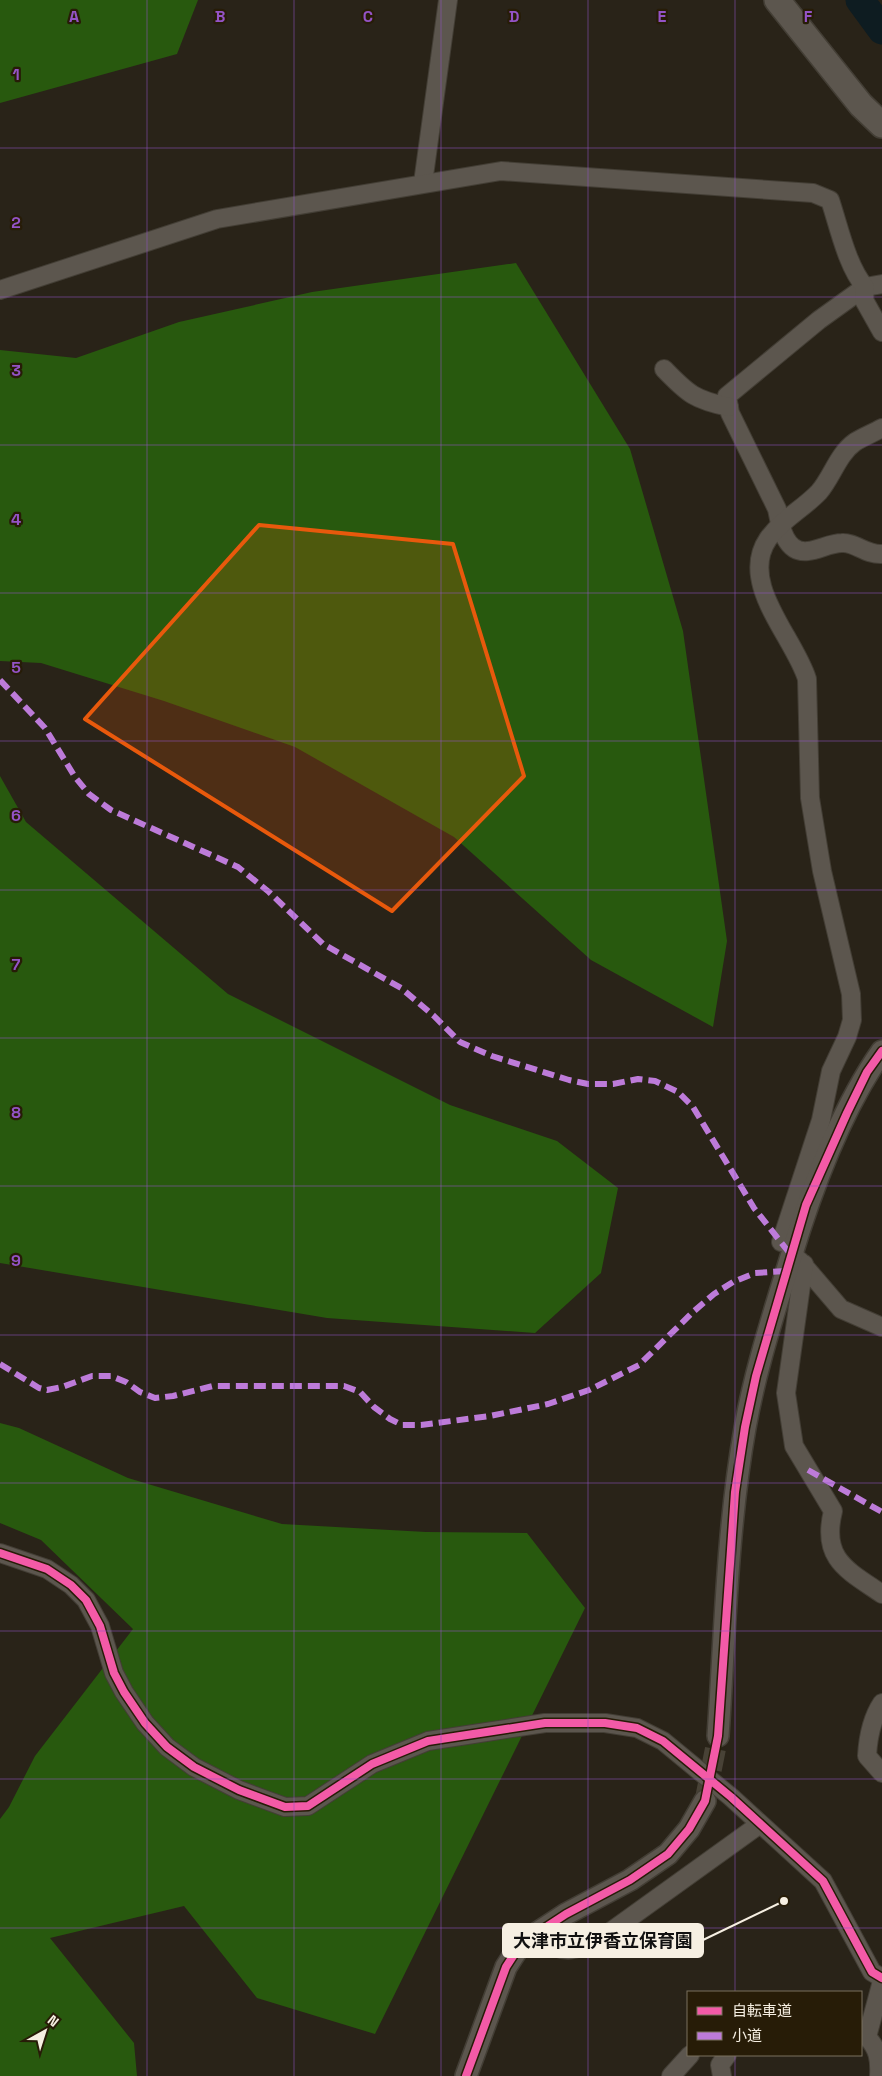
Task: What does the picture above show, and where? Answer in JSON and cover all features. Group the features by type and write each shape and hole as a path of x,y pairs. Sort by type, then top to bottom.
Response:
{"main road":[{"path":"777,0 861,105 882,125"}],"street":[{"path":"423,183 448,0"},
{"path":"0,290 217,219 501,171 812,193 830,200 852,266 859,280 874,286"},
{"path":"874,286 864,300 882,332"},
{"path":"874,286 819,320 727,396 730,413 777,509 785,539 795,548 806,552 842,542 872,554 882,554"},
{"path":"664,369 684,390 705,402 729,407"},
{"path":"882,428 854,443 819,492 780,525 767,540 758,561 761,584 772,610 802,662 807,679 810,798 822,871 851,994 852,1020 847,1037 831,1071 792,1253 786,1393 794,1446 833,1511 828,1536 832,1552 852,1573 882,1594"},
{"path":"718,1736 737,1483 745,1428 756,1376 806,1205 846,1113 867,1072 882,1050"},
{"path":"792,1253 841,1309 882,1327"},
{"path":"0,1553 47,1569 70,1585 86,1600 100,1626 114,1672 124,1692 145,1722 167,1747 194,1767 262,1800 285,1807 308,1806 372,1764 428,1741 545,1723 605,1723 637,1728 663,1741 731,1797 823,1881 872,1972 882,1979 865,2029 867,2037 876,2047 880,2062 879,2076"},
{"path":"882,1703 878,1709 868,1740 866,1756 882,1773"},
{"path":"466,2076 506,1967 517,1950 531,1937 566,1914 630,1880 668,1854 689,1829 705,1801"},
{"path":"531,1937 560,1950 578,1950 603,1938 760,1824"},
{"path":"671,2076 689,2056"},
{"path":"722,2076 720,2065 726,2056"}],"highlighted area":[{"path":"259,525 453,544 524,776 392,911 85,719"}],"green space":[{"path":"0,0 198,0 177,54 0,103"},
{"path":"516,263 630,449 683,631 727,941 713,1027 591,960 454,837 295,747 164,701 41,663 0,661 0,350 76,358 179,322 312,292"},
{"path":"0,776 26,822 228,994 450,1105 557,1141 618,1188 601,1273 535,1333 327,1318 0,1263"},
{"path":"0,1423 19,1428 128,1478 282,1524 426,1532 527,1533 585,1608 375,2034 257,1998 184,1906 50,1938 134,2043 137,2076 0,2076 0,1819 9,1807 35,1756 133,1629 41,1540 0,1523"}],"waterway":[{"path":"860,0 882,30"}],"tunnel":[{"path":"705,1801 718,1736"}],"marked path":[{"path":"0,680 45,728 75,777 89,794 111,810 238,867 269,892 323,944 401,988 434,1016 460,1042 492,1056 569,1080 588,1084 613,1084 638,1079 655,1081 678,1092 693,1107 754,1208 791,1255"},
{"path":"0,1364 39,1388 47,1390 62,1387 92,1376 111,1376 155,1398 173,1396 213,1386 344,1386 360,1392 374,1407 390,1419 402,1425 421,1425 490,1416 548,1404 589,1390 639,1365 693,1312 714,1294 733,1282 755,1273 786,1271"},
{"path":"808,1470 882,1512"}],"cycle path":[{"path":"466,2076 506,1967 517,1950 531,1937 566,1914 630,1880 668,1854 689,1829 705,1801 718,1736 735,1492 745,1427 756,1376 806,1205 867,1072 882,1051"},
{"path":"0,1553 47,1569 71,1585 86,1600 100,1626 114,1673 124,1692 145,1723 167,1747 194,1767 239,1790 285,1807 308,1806 372,1764 428,1741 545,1723 605,1723 637,1728 663,1741 731,1797 823,1881 872,1972 882,1978"}],"place":[{"name":"大津市立伊香立保育園","path":"784,1901"}]}
